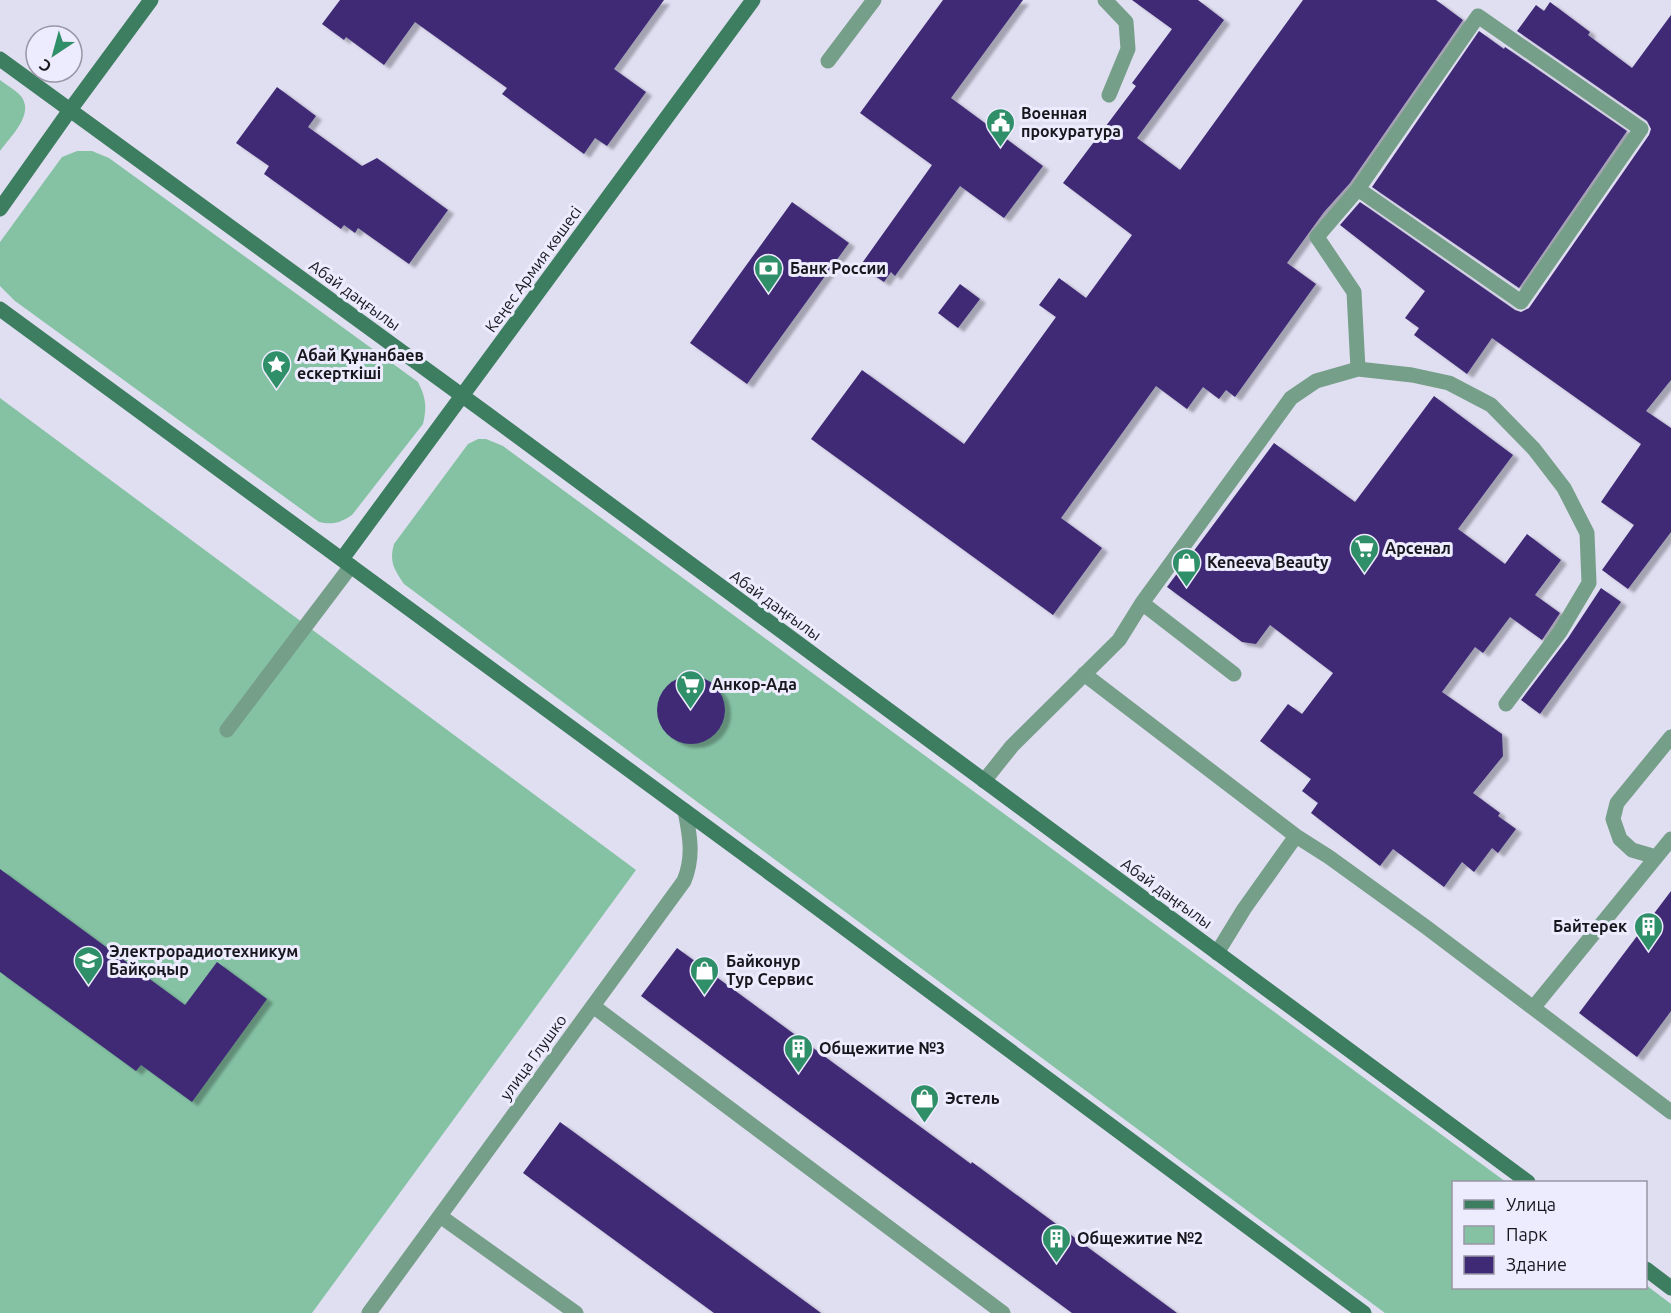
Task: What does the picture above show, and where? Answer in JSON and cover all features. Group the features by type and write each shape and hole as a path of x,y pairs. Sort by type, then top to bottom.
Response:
{"main road":[{"path":"0,209 151,0"},
{"name":"Кеңес Армия көшесі","path":"346,562 462,396 753,0"},
{"name":"Абай даңғылы","path":"0,59 462,396 1527,1181"},
{"path":"0,309 1364,1313"},
{"path":"1647,1270 1671,1288"}],"street":[{"path":"828,61 874,0"},
{"path":"1105,0 1126,22 1128,49 1109,95"},
{"path":"1358,189 1521,302 1641,129 1478,16 1358,189 1317,237 1354,292 1358,369"},
{"path":"984,781 1012,746 1119,640 1142,603 1291,398 1316,381 1358,369 1412,375 1449,383 1491,405 1534,449 1564,488 1587,533 1589,583 1560,632 1506,704"},
{"path":"227,730 346,562"},
{"path":"1142,603 1234,674"},
{"path":"1084,674 1296,836 1348,871 1671,1112"},
{"path":"1656,857 1632,850 1620,839 1613,819 1617,803 1671,737"},
{"name":"улица Глушко","path":"369,1313 684,881 689,870 692,842 685,811"},
{"path":"1217,953 1244,909 1296,836"},
{"path":"1533,1008 1671,838"},
{"path":"592,1005 1004,1313"},
{"path":"440,1216 576,1313"}],"green space":[{"path":"0,80 19,94 24,101 25,108 24,116 16,131 0,151"},
{"path":"77,151 92,151 109,158 418,382 425,403 423,424 352,515 336,523 319,522 15,301 0,286 0,242 62,157"},
{"path":"0,398 636,870 312,1313 0,1313"},
{"path":"478,439 486,439 503,446 1505,1181 1452,1181 1452,1289 1647,1289 1647,1286 1671,1304 1671,1313 1385,1313 404,584 393,565 394,544 468,444"}],"building":[{"path":"340,0 664,0 614,69 646,92 607,146 595,138 584,154 502,94 507,88 415,22 384,65 346,37 344,40 322,24"},
{"path":"943,0 1023,0 951,98 1043,166 1004,218 960,186 895,276 891,272 884,282 860,266 932,165 860,113"},
{"path":"1132,0 1198,0 1224,20 1137,138 1180,170 1303,0 1436,0 1463,20 1350,183 1324,212 1287,263 1316,284 1235,397 1226,390 1219,399 1203,387 1187,409 1156,386 1061,518 1102,548 1053,615 811,439 862,370 964,444 1056,317 1039,305 1059,278 1086,298 1132,235 1063,183 1136,86 1132,83 1172,29"},
{"path":"1550,2 1590,32 1588,35 1632,68 1671,15 1671,380 1646,411 1671,428 1671,532 1628,589 1602,570 1634,525 1601,502 1641,444 1492,338 1467,374 1414,335 1419,328 1405,318 1425,291 1340,225 1360,202 1515,310 1521,312 1529,308 1651,129 1647,121 1517,31 1536,5 1544,11"},
{"path":"1479,31 1627,131 1519,288 1372,187"},
{"path":"277,87 316,116 308,127 362,166 377,158 448,210 409,264 358,228 355,233 344,225 341,229 264,174 269,166 236,143"},
{"name":"Банк России","path":"792,202 849,243 747,384 690,343"},
{"path":"960,284 980,299 958,328 938,313"},
{"name":"Арсенал","path":"1434,396 1513,455 1458,529 1505,564 1527,534 1561,560 1535,595 1560,613 1542,640 1510,617 1483,653 1475,647 1442,692 1502,734 1503,756 1473,793 1500,813 1498,816 1516,829 1498,853 1492,848 1474,872 1462,862 1444,887 1393,849 1380,866 1311,813 1318,803 1302,791 1311,779 1260,741 1288,704 1302,714 1333,673 1270,625 1256,644 1242,642 1167,587 1274,443 1355,502"},
{"path":"1601,588 1621,602 1540,714 1521,700 1568,638"},
{"name":"Анкор-Ада","path":"691,676 704,679 715,686 722,697 725,710 722,723 715,734 704,741 691,744 678,741 667,734 660,723 657,710 660,697 667,686 678,679"},
{"name":"Электрорадиотехникум Байқоңыр","path":"0,869 185,1005 217,962 267,999 192,1102 141,1065 136,1071 0,972"},
{"name":"Байтерек","path":"1671,891 1671,1011 1637,1057 1579,1013"},
{"path":"677,948 1177,1313 1072,1313 641,996"},
{"path":"560,1122 821,1313 714,1313 523,1173"}],"place":[{"name":"Военная прокуратура","path":"1000,148"},
{"name":"Банк России","path":"769,294"},
{"name":"Абай Құнанбаев ескерткіші","path":"276,390"},
{"name":"Арсенал","path":"1364,574"},
{"name":"Keneeva Beauty","path":"1186,588"},
{"name":"Анкор-Ада","path":"691,710"},
{"name":"Байтерек","path":"1648,952"},
{"name":"Электрорадиотехникум Байқоңыр","path":"88,986"},
{"name":"Байконур Тур Сервис","path":"705,996"},
{"name":"Общежитие №3","path":"798,1074"},
{"name":"Эстель","path":"924,1124"},
{"name":"Общежитие №2","path":"1056,1264"}]}
